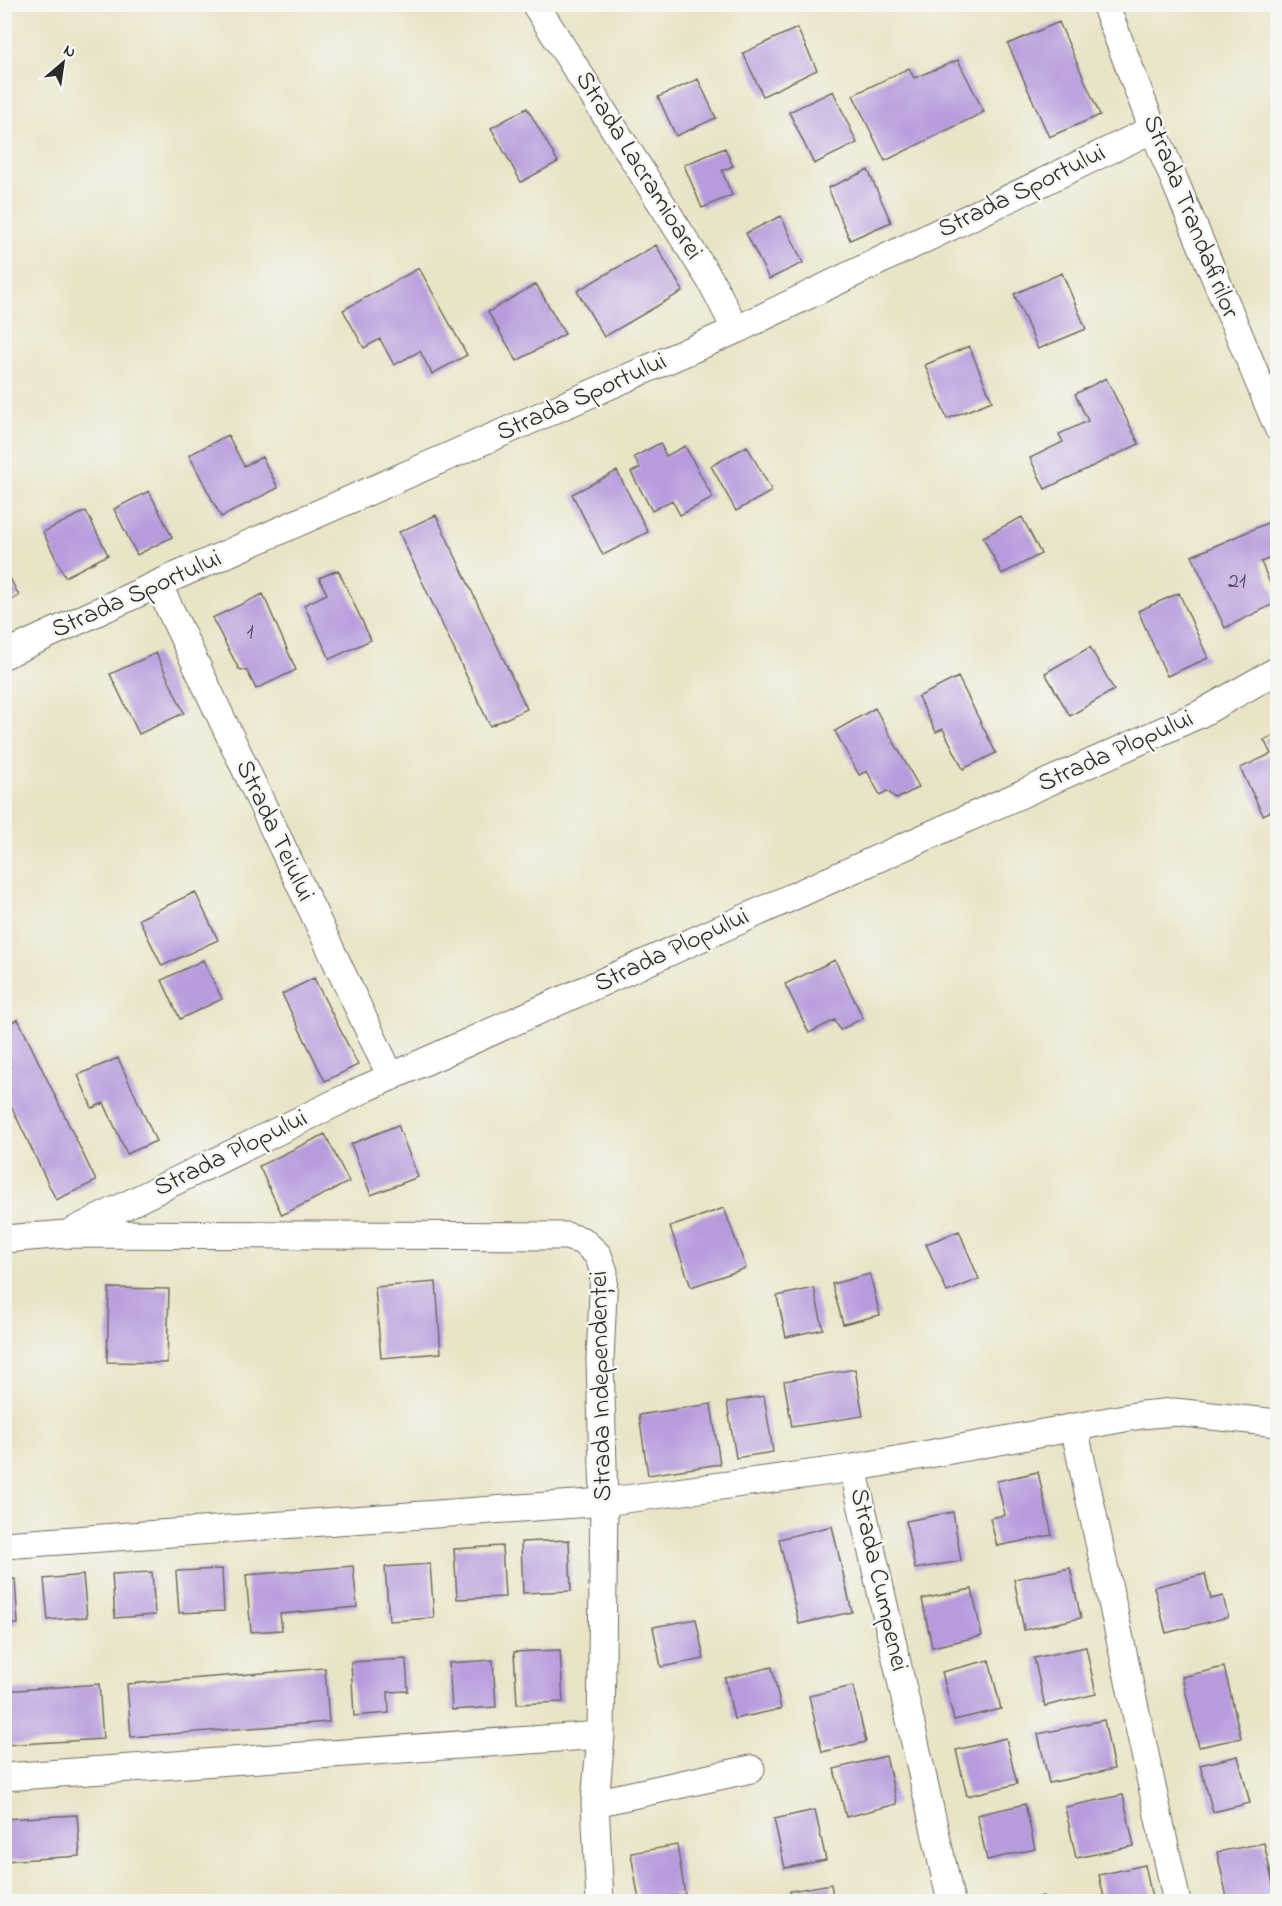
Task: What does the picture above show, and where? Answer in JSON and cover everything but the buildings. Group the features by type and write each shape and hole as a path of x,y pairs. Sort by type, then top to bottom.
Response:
{"street":[{"name":"Strada Trandafirilor","path":"1105,4 1153,129 1278,428"},
{"name":"Strada Lacramioarei","path":"544,7 712,283 736,330"},
{"name":"Strada Sportului","path":"4,655 158,584 736,330 1153,129"},
{"name":"Strada Teiului","path":"158,584 391,1077"},
{"name":"Strada Plopului","path":"68,1234 391,1077 1200,714 1278,670"},
{"name":"Strada Independenței","path":"4,1239 68,1234 566,1236 583,1241 598,1255 604,1272 600,1360 604,1502 601,1735 595,1803 600,1902"},
{"path":"853,1468 1141,1414 1174,1412 1278,1423"},
{"path":"1074,1427 1177,1902"},
{"name":"Strada Cumpenei","path":"4,1545 604,1502 853,1468 951,1902"},
{"path":"4,1777 601,1735"},
{"path":"595,1803 752,1769"}]}
